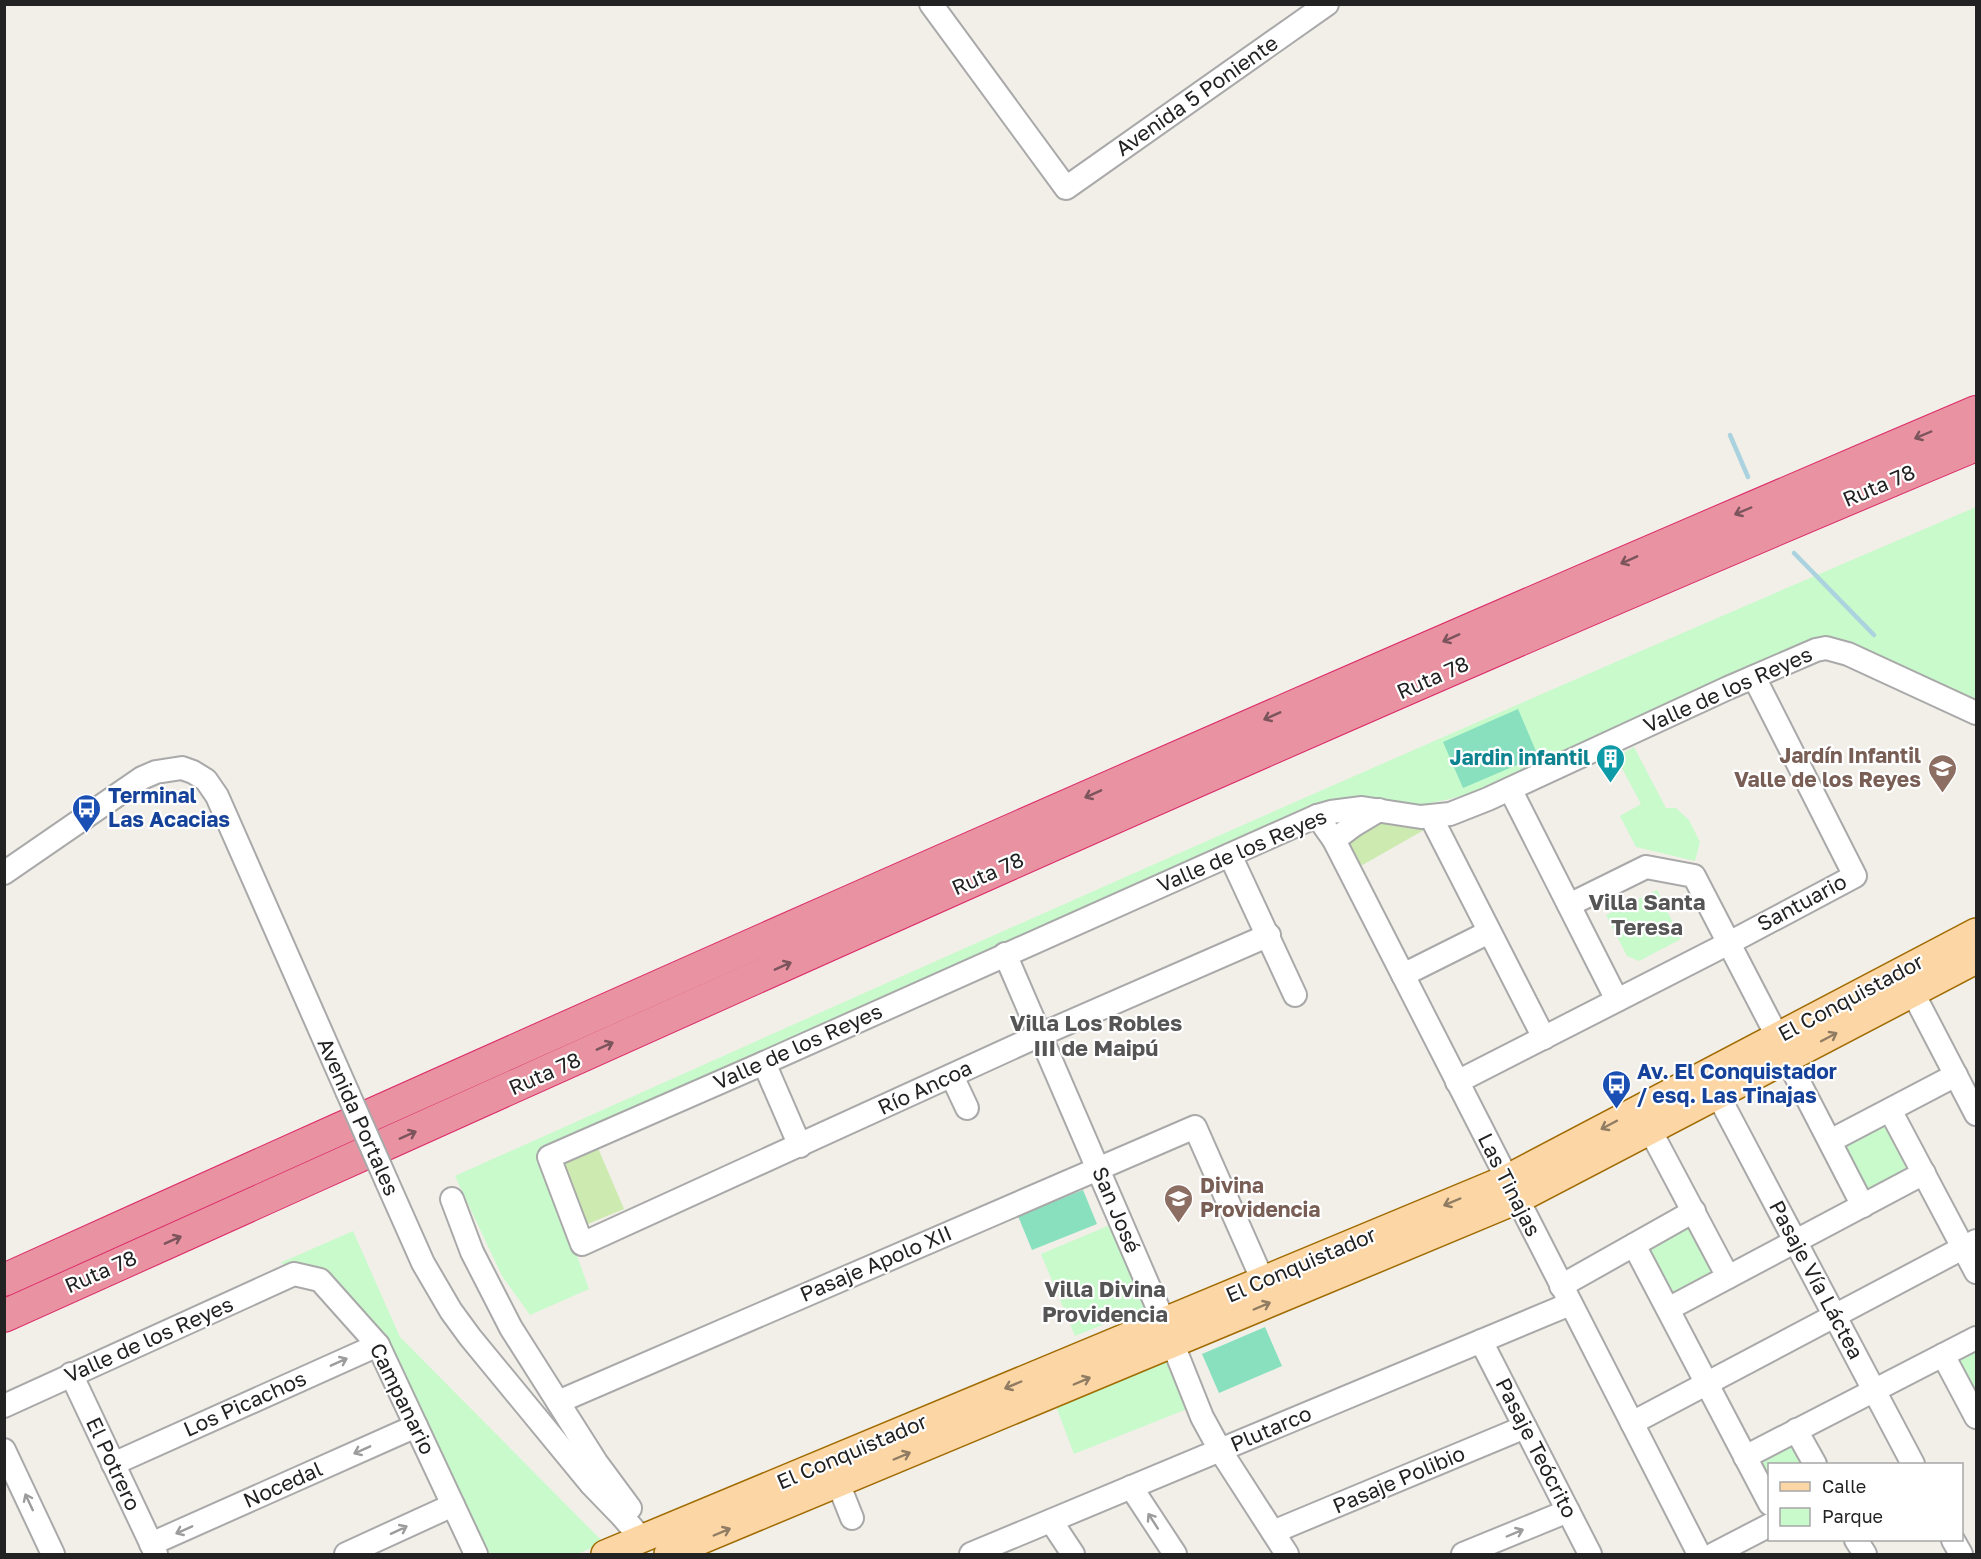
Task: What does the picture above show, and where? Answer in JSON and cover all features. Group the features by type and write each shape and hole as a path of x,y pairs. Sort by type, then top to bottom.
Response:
{"highway":[{"name":"Ruta 78","path":"4,1280 1057,810 1683,537 1977,412"},
{"name":"Ruta 78","path":"4,1316 1071,837 1696,563 1977,445"}],"main road":[{"name":"El Conquistador","path":"605,1554 647,1547 838,1483 1168,1333 1263,1281 1512,1190 1782,1048 1977,932"},
{"name":"El Conquistador","path":"647,1547 1512,1190 1650,1130 1718,1095 1782,1048 1913,993 1977,960"}],"street":[{"name":"Avenida 5 Poniente","path":"931,4 1066,188 1327,4"},
{"name":"Valle de los Reyes","path":"582,1244 549,1157 1317,816 1345,809 1379,810 1431,817 1450,814 1510,789 1754,677 1816,650 1826,648 1848,654 1977,713"},
{"name":"Santuario","path":"1457,1082 1855,876 1754,677"},
{"name":"Avenida Portales","path":"4,873 142,778 156,772 182,768 206,780 217,796 423,1263 451,1311 470,1337 595,1475 647,1547"},
{"path":"1510,789 1617,1000"},
{"path":"1334,840 1379,810"},
{"name":"Las Tinajas","path":"1317,816 1334,840 1699,1554"},
{"path":"1431,817 1544,1038"},
{"path":"1230,855 1295,995"},
{"path":"1569,905 1646,867 1694,876 1863,1206"},
{"path":"1403,975 1489,932"},
{"name":"Río Ancoa","path":"582,1244 1040,1035 1197,976 1269,935"},
{"name":"San José","path":"1005,954 1202,1417 1220,1450 1287,1554"},
{"path":"1913,993 1977,1114"},
{"path":"764,1063 800,1146"},
{"path":"1830,1141 1956,1075"},
{"path":"952,1076 967,1108"},
{"name":"Pasaje Vía Láctea","path":"1718,1095 1912,1463"},
{"path":"1890,1110 1924,1173 1970,1244 1977,1272"},
{"name":"Pasaje Apolo XII","path":"558,1402 1195,1127 1263,1281"},
{"path":"1650,1130 1728,1277"},
{"path":"1668,1309 1924,1173"},
{"path":"452,1199 489,1289 558,1402 595,1475"},
{"name":"Plutarco","path":"972,1554 1481,1341 1566,1295 1634,1245 1694,1211"},
{"path":"1632,1423 1970,1244"},
{"path":"1634,1245 1768,1500"},
{"name":"Valle de los Reyes","path":"4,1406 294,1274"},
{"name":"Campanario","path":"294,1274 320,1280 378,1345 476,1554"},
{"path":"1745,1457 1977,1338"},
{"name":"Pasaje Teócrito","path":"1481,1341 1590,1554"},
{"name":"Los Picachos","path":"113,1464 378,1345"},
{"path":"1943,1355 1977,1418"},
{"name":"El Potrero","path":"71,1374 153,1549"},
{"name":"Nocedal","path":"153,1549 416,1426"},
{"name":"Pasaje Polibio","path":"1273,1532 1525,1427"},
{"path":"1796,1430 1814,1463"},
{"path":"4,1450 53,1554"},
{"path":"838,1483 852,1518"},
{"path":"1131,1487 1175,1554"},
{"path":"346,1554 453,1505"},
{"path":"1463,1554 1568,1511"},
{"path":"1051,1521 1073,1554"},
{"path":"1714,1554 1768,1526"},
{"path":"1857,1541 1865,1554"},
{"path":"1954,1541 1962,1554 1977,1548"}],"green space":[{"path":"1976,507 1976,706 1850,648 1484,789 1420,805 1364,801 540,1154 589,1289 530,1315 502,1276 455,1176 1214,838"},
{"path":"1518,709 1538,756 1463,788 1443,742"},
{"path":"1634,747 1666,808 1676,808 1689,820 1700,842 1695,861 1636,847 1620,816 1641,804 1616,757"},
{"path":"1377,817 1424,830 1359,867 1338,840"},
{"path":"1657,890 1681,939 1639,961 1627,956 1606,915"},
{"path":"1887,1121 1912,1170 1865,1193 1841,1145"},
{"path":"598,1148 624,1209 583,1226 557,1165"},
{"path":"1083,1190 1097,1224 1032,1250 1018,1216"},
{"path":"1110,1225 1144,1308 1075,1336 1041,1254"},
{"path":"1693,1226 1717,1274 1671,1297 1647,1249"},
{"path":"353,1231 400,1337 604,1543 577,1554 483,1554 383,1339 323,1273 280,1263"},
{"path":"1265,1327 1282,1366 1219,1393 1202,1354"},
{"path":"1976,1348 1976,1401 1955,1358"},
{"path":"1167,1356 1187,1409 1074,1454 1054,1401"},
{"path":"1796,1439 1808,1463 1768,1463 1768,1498 1750,1462"}],"waterway":[{"path":"1730,435 1748,477"},
{"path":"1794,553 1874,635"}],"place":[{"name":"Jardin infantil","path":"1611,784"},
{"name":"Jardín Infantil Valle de los Reyes","path":"1942,794"},
{"name":"Terminal Las Acacias","path":"87,834"},
{"name":"Av. El Conquistador / esq. Las Tinajas","path":"1616,1110"},
{"name":"Divina Providencia","path":"1179,1224"}],"district":[{"name":"Villa Santa Teresa","path":"1647,914"},
{"name":"Villa Los Robles III de Maipú","path":"1096,1036"},
{"name":"Villa Divina Providencia","path":"1105,1302"}]}
